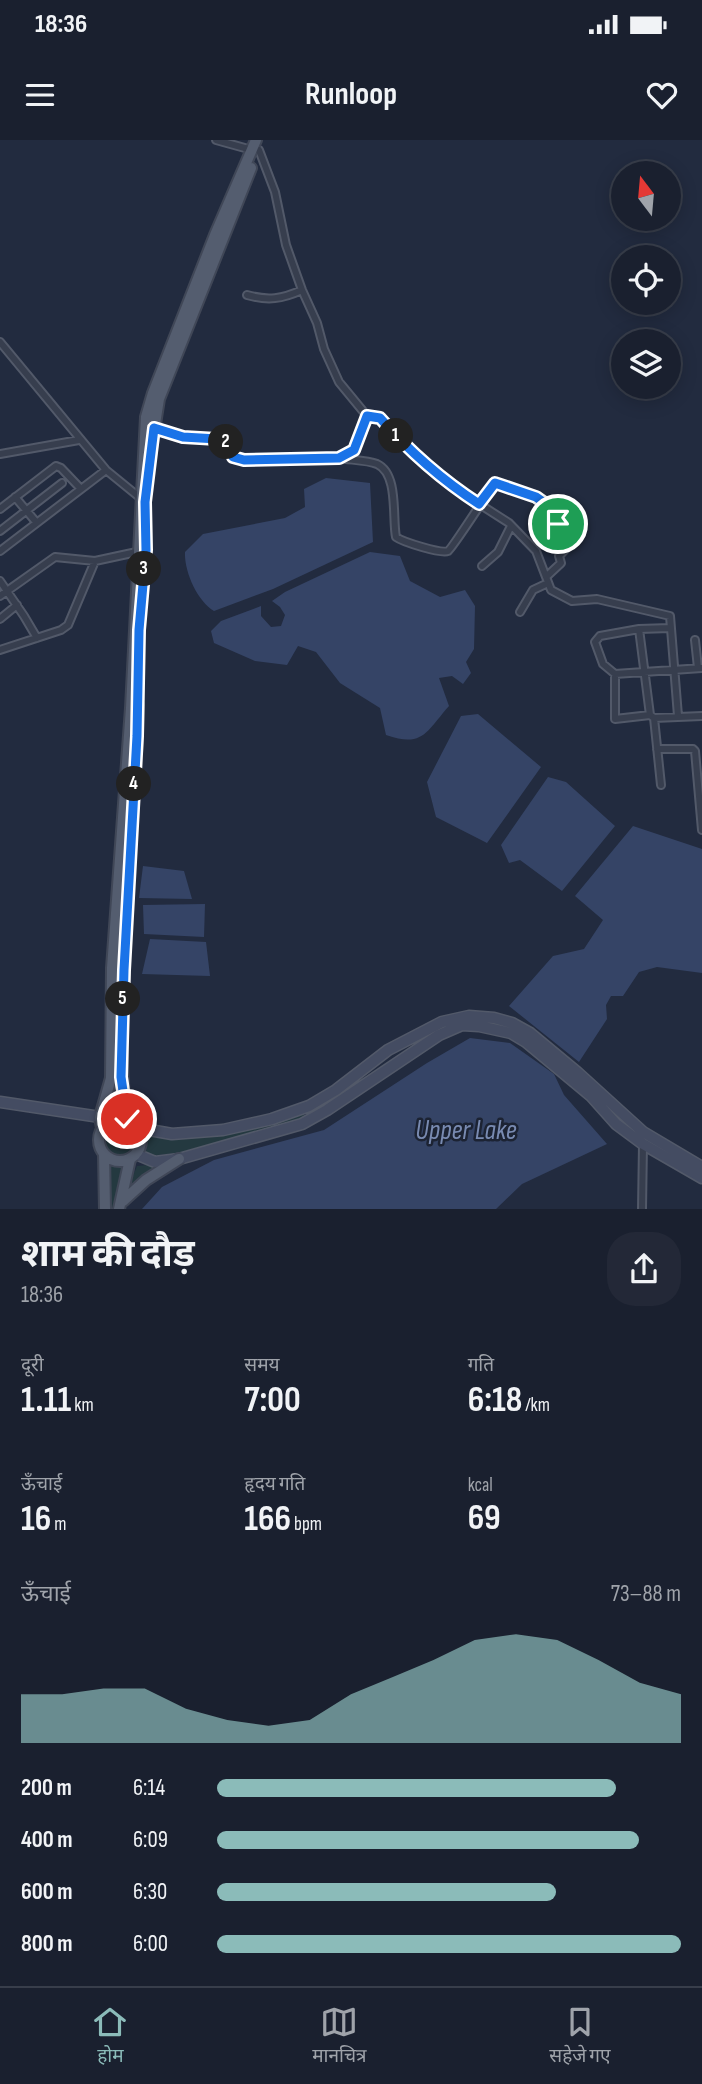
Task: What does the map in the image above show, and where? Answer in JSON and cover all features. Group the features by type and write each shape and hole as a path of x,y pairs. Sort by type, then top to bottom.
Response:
{"main road":[{"path":"143,501 159,399 258,146"},
{"path":"258,146 215,235 146,417 137,736 121,1077 127,1119 138,1128 172,1134 223,1130 272,1119 309,1106 327,1096 388,1050 442,1022 469,1016 494,1018 512,1023 530,1033 578,1072 643,1132 702,1167"},
{"path":"105,1209 104,1154 99,1142 111,1078 112,968 143,551"},
{"path":"104,1154 117,1161 133,1156 155,1162 179,1159 302,1124 337,1104 439,1035 462,1026 496,1029 511,1033 526,1042 590,1096 616,1124 643,1144 702,1178"},
{"path":"0,1102 101,1123 127,1119"},
{"path":"121,1205 133,1156 142,1141 138,1128"},
{"path":"121,1205 146,1180 179,1159"}],"street":[{"path":"216,140 258,146 275,192 286,245 317,323 324,349 339,382 367,416 380,418 451,486 511,526 536,551 551,590 572,601 597,599 670,616 678,716"},
{"path":"247,295 261,299 281,299 302,290"},
{"path":"0,342 79,440 106,470 143,501"},
{"path":"339,458 354,450 367,416"},
{"path":"154,428 183,437 217,439 232,448 233,457 244,460 339,458 377,464 386,473 393,488 395,533 399,539 442,552 453,548 495,483 536,497 553,509 551,513 558,524 575,539 559,556 561,563 547,580 533,590 520,612"},
{"path":"0,454 79,440"},
{"path":"0,509 56,466 81,489"},
{"path":"0,551 106,470"},
{"path":"0,531 62,483"},
{"path":"15,497 36,523"},
{"path":"482,566 498,552 511,526"},
{"path":"0,596 55,557 94,561 143,551"},
{"path":"0,650 61,630 68,625 94,561"},
{"path":"0,581 37,638"},
{"path":"0,619 17,605"},
{"path":"670,628 639,629 600,636 595,642 603,664 615,674 700,668 695,639"},
{"path":"639,629 661,785"},
{"path":"615,674 615,719 702,716"},
{"path":"657,749 693,748 700,772 702,830"},
{"path":"642,1209 643,1132"}],"shaded area":[{"path":"303,1112 305,1117 224,1142 182,1152 141,1156 146,1135 206,1135 245,1128"},
{"path":"121,1126 132,1130 136,1141 132,1152 121,1156 110,1152 106,1141 110,1130"},
{"path":"108,1163 126,1166 112,1209 108,1209"},
{"path":"160,1164 129,1186 137,1166"}],"water":[{"path":"326,478 370,483 373,542 273,589 214,611 208,606 193,585 185,552 203,534 285,518 305,507 304,489"},
{"path":"370,552 400,556 410,581 440,597 465,590 475,606 474,649 466,662 471,673 463,684 452,676 439,678 449,706 423,735 408,740 386,735 380,708 340,683 316,652 298,646 287,665 255,661 214,643 211,631 221,621 261,606 261,616 271,627 281,626 285,615 272,601 285,592"},
{"path":"478,714 541,767 487,843 436,817 427,782 461,716"},
{"path":"548,777 566,782 615,826 562,891 520,860 509,863 501,845"},
{"path":"633,826 702,849 702,973 657,967 639,972 623,996 611,996 606,1005 607,1019 579,1062 509,1006 553,956 584,949 603,920 575,896"},
{"path":"143,866 184,871 192,899 139,898"},
{"path":"205,904 204,937 144,934 143,905"},
{"path":"150,939 206,942 210,976 142,974"},
{"name":"Upper Lake","path":"470,1038 510,1043 554,1074 564,1095 607,1144 522,1184 496,1209 142,1209 162,1187 214,1160 324,1130"}],"route":[{"path":"127,1119 121,1077 124,970 137,736 139,630 146,550 145,502 154,428 183,437 217,439 232,448 233,457 244,460 339,458 354,450 367,416 380,418 451,486 479,504 495,483 536,497 553,509 551,513 558,524"}]}
